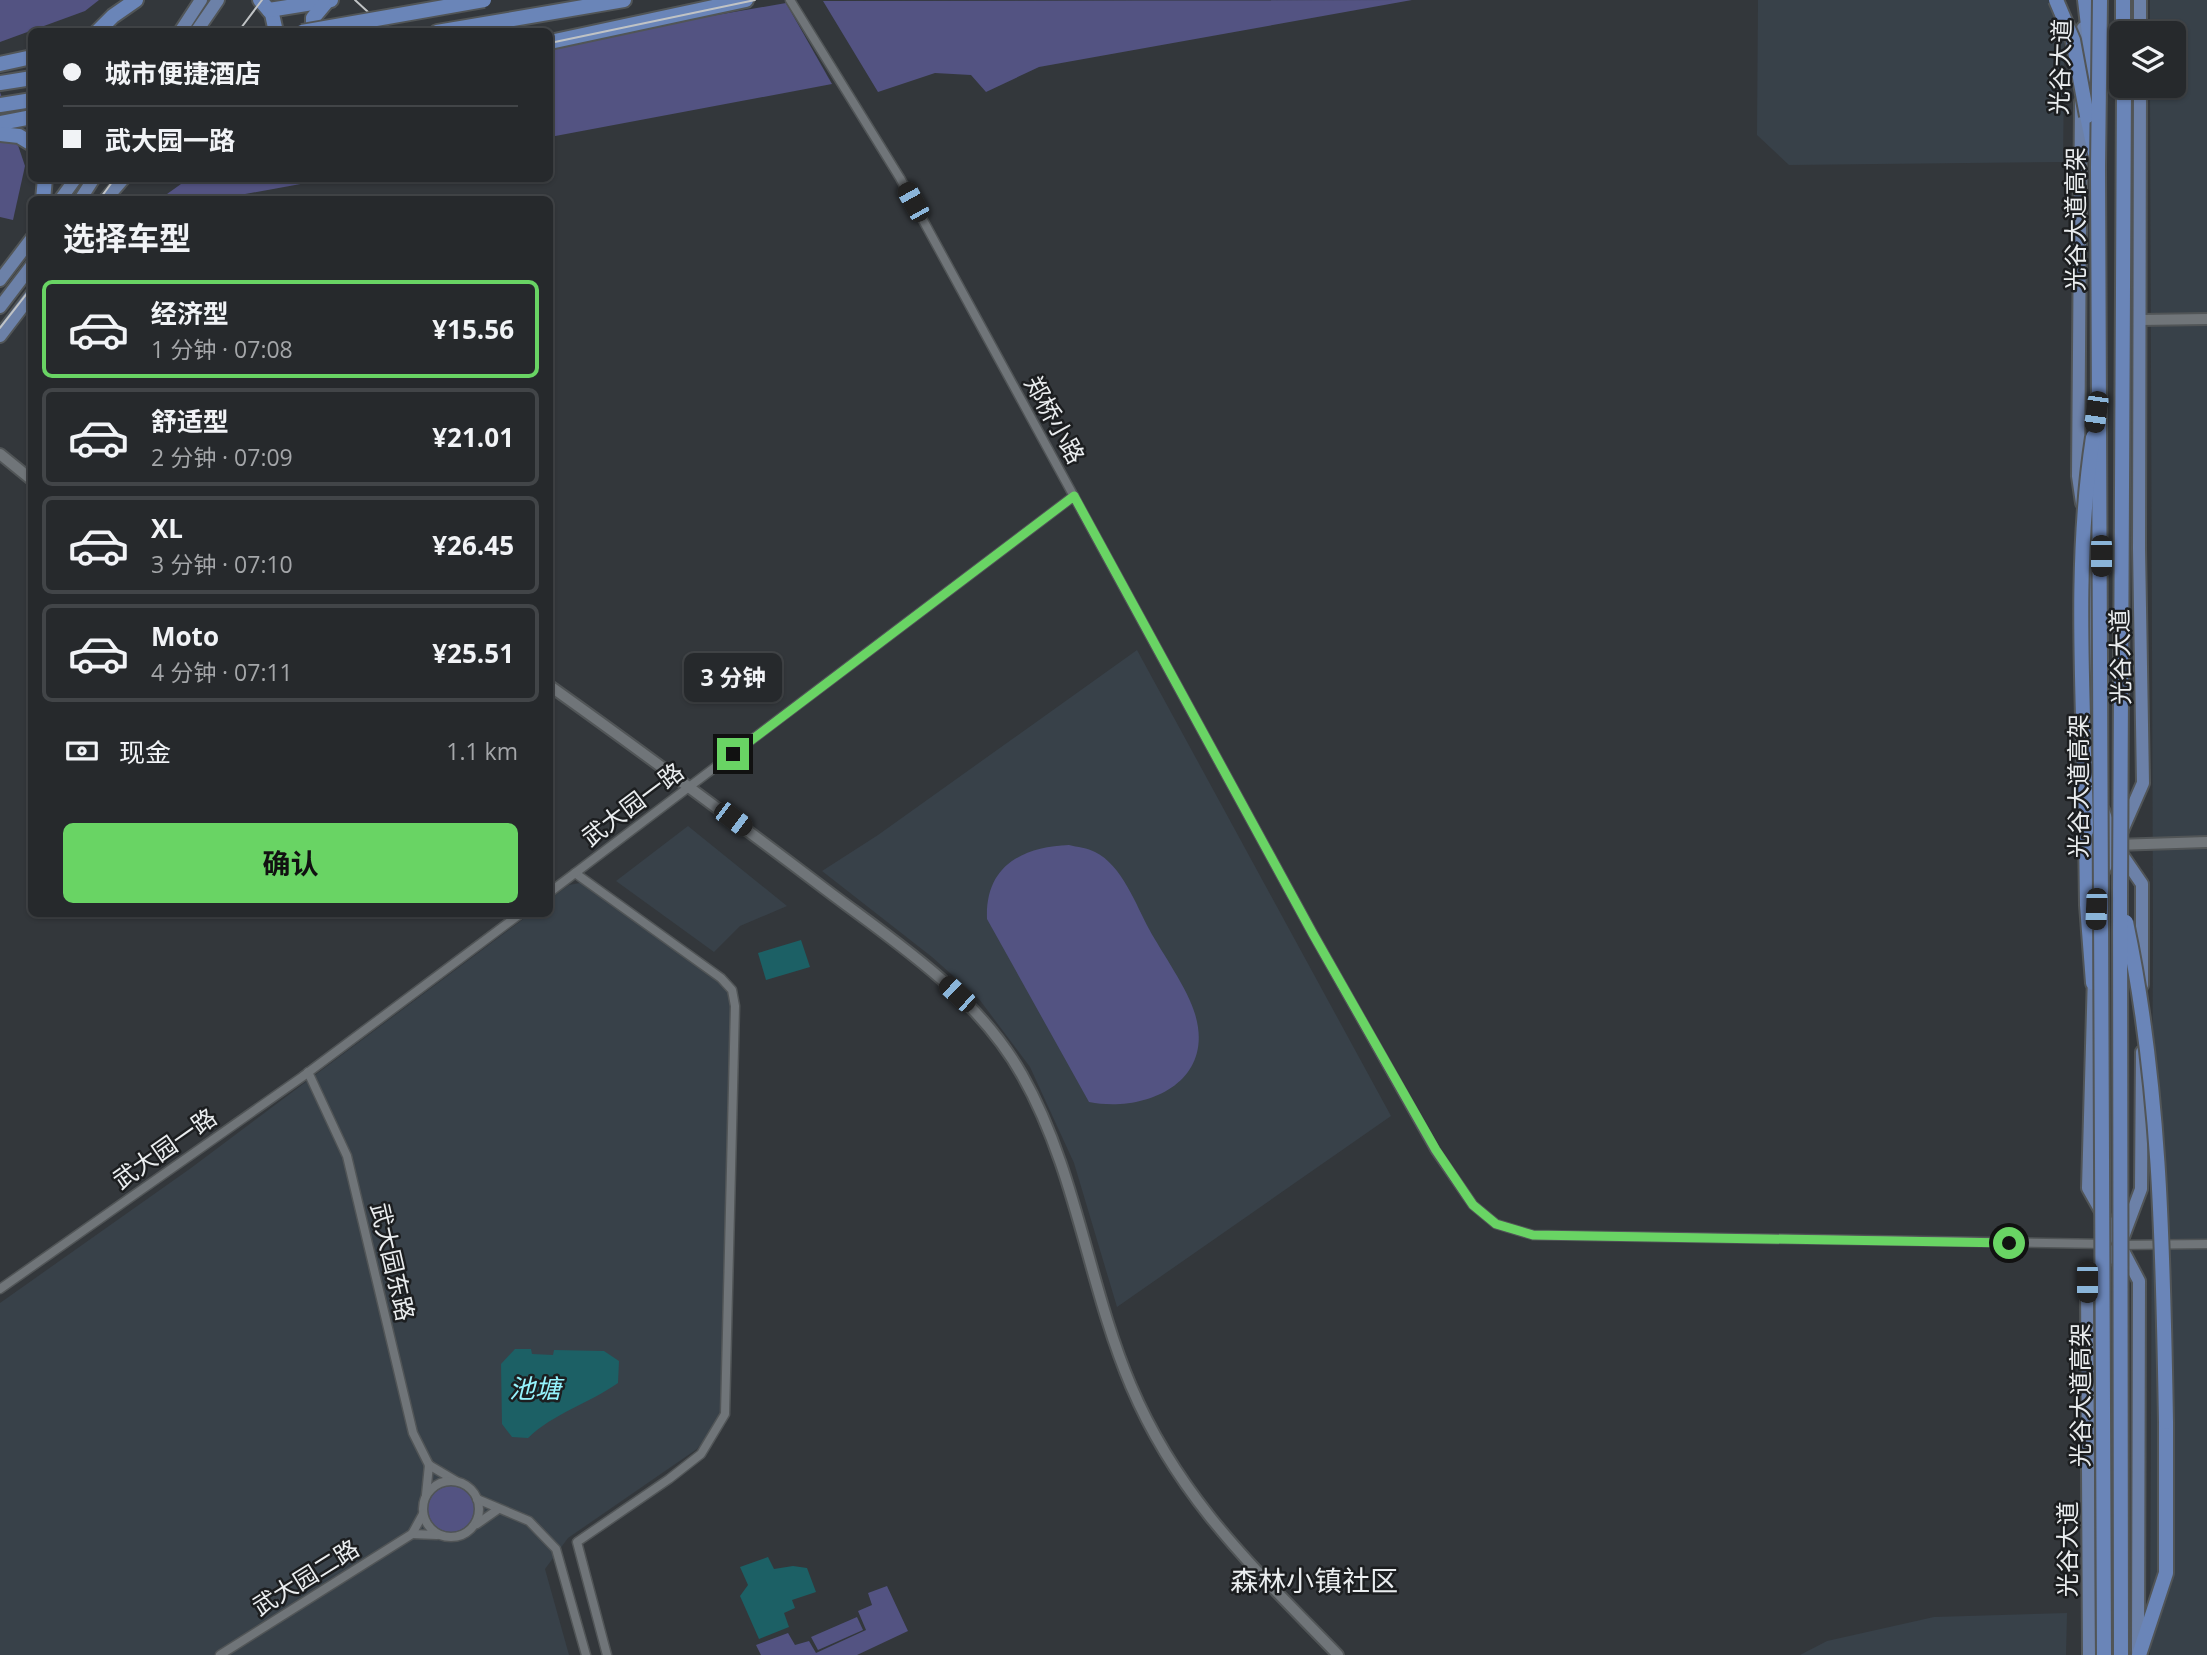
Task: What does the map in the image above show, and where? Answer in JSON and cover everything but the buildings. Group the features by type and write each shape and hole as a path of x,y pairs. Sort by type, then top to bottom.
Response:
{"highway":[{"path":"101,28 136,0"},
{"path":"274,28 265,5 329,0"},
{"path":"313,28 313,18 329,0"},
{"path":"325,28 484,0"},
{"path":"460,28 624,0"},
{"path":"553,41 746,0"},
{"path":"2056,0 2073,40 2098,167"},
{"path":"2085,0 2088,45 2098,104"},
{"name":"光谷大道高架","path":"2100,0 2098,167 2104,1655"},
{"path":"2123,0 2123,21"},
{"path":"2124,21 2129,0"},
{"path":"0,64 28,58"},
{"path":"0,83 28,79"},
{"name":"光谷大道高架","path":"2121,1655 2120,894 2124,98"},
{"path":"0,105 28,101"},
{"path":"0,123 28,118"},
{"path":"0,134 19,136 28,142"},
{"path":"2094,983 2087,905 2083,575 2087,479 2100,391"},
{"path":"2120,894 2136,970 2159,1160 2166,1573 2138,1655"}],"main road":[{"path":"183,28 201,0"},
{"path":"199,28 218,0"},
{"name":"光谷大道","path":"2085,0 2078,175 2078,476 2092,564 2094,785 2115,845 2142,884 2141,1189 2119,1245 2087,1282 2089,1655"},
{"path":"2140,0 2140,21"},
{"name":"光谷大道","path":"2138,1655 2140,1281 2088,1188 2096,885 2143,783 2140,98"},
{"path":"108,196 121,182"},
{"path":"0,268 28,232"},
{"path":"0,279 28,243"},
{"path":"0,307 28,270"},
{"path":"0,336 28,299"}],"street":[{"name":"郑桥小路","path":"790,0 900,178 1313,934 1436,1150 1473,1205 1496,1224 1533,1235 2119,1245 2207,1244"},
{"path":"2140,320 2207,319"},
{"path":"0,454 28,477"},
{"name":"武大园一路","path":"553,890 1074,496"},
{"path":"553,689 691,786 927,966 973,1008 1021,1073 1063,1167 1129,1382 1157,1442 1188,1492 1221,1533 1338,1655"},
{"path":"2115,845 2207,842"},
{"path":"575,873 721,978 732,990 736,1006 725,1415 701,1454 670,1479 577,1542 607,1655"},
{"name":"武大园一路","path":"0,1289 308,1072 516,917"},
{"name":"武大园东路","path":"308,1072 347,1156 413,1433 429,1465"},
{"path":"497,1510 458,1537 412,1534 423,1514 429,1465 466,1486 477,1499 497,1510 529,1521 556,1549 586,1655"},
{"path":"426,1495 440,1483 457,1482"},
{"path":"474,1526 478,1518 477,1499"},
{"path":"423,1514 426,1523 439,1535"},
{"name":"武大园二路","path":"220,1655 412,1534"}],"shaded area":[{"path":"0,0 99,0 85,11 38,28 28,28 28,32 0,42"},
{"path":"1412,0 1039,67 986,92 971,75 935,73 878,92 823,1"},
{"path":"1758,0 2065,0 2063,162 1789,165 1757,135"},
{"path":"2150,0 2207,0 2207,1655 2150,1655 2153,931 2150,98 2186,98 2186,21 2150,21"},
{"path":"786,3 832,84 553,136 553,43"},
{"path":"0,92 25,166 13,220 0,217"},
{"path":"184,182 312,182 234,196 164,196"},
{"path":"1137,650 1391,1116 1117,1307 1074,1163 1030,1067 979,999 932,957 822,871 878,835"},
{"path":"688,826 787,906 740,926 714,952 616,881"},
{"path":"1069,845 1095,852 1105,858 1121,876 1192,1004 1199,1038 1195,1058 1185,1075 1171,1088 1153,1097 1132,1103 1089,1102 987,919 988,900 993,885 1010,862 1036,850"},
{"path":"585,882 721,982 733,1005 725,1414 697,1449 568,1538 545,1569 569,1655 0,1655 0,1303 191,1168 526,917 553,917 553,897 569,885"},
{"path":"451,1486 460,1487 467,1493 473,1500 473,1518 467,1525 460,1531 451,1532 442,1531 435,1525 429,1518 428,1509 429,1500 435,1493 442,1487"},
{"path":"887,1586 908,1631 857,1655 761,1655 756,1645 788,1633 795,1645 809,1641 816,1653 866,1630 858,1611 872,1605 868,1593"},
{"path":"2067,1613 2066,1655 1800,1655 1827,1641 1934,1617"},
{"path":"857,1617 863,1630 818,1650 811,1637"}],"water":[{"path":"801,940 810,967 766,980 758,953"},
{"name":"池塘","path":"515,1349 531,1349 532,1354 553,1355 554,1350 604,1351 619,1361 618,1383 560,1415 528,1438 512,1437 502,1424 501,1364"},
{"path":"768,1557 774,1569 793,1566 807,1568 816,1592 792,1600 795,1608 784,1613 789,1627 759,1639 740,1596 748,1585 740,1567"}],"tram line":[{"path":"241,28 262,0"},
{"path":"355,0 380,23 391,28"},
{"path":"553,42 755,0"},
{"path":"102,196 112,182"},
{"path":"0,328 28,292"}],"district":[{"name":"森林小镇社区","path":"1314,1581"}],"route":[{"path":"733,754 1074,496 1313,934 1436,1150 1473,1205 1496,1224 1533,1235 2009,1243"}]}
